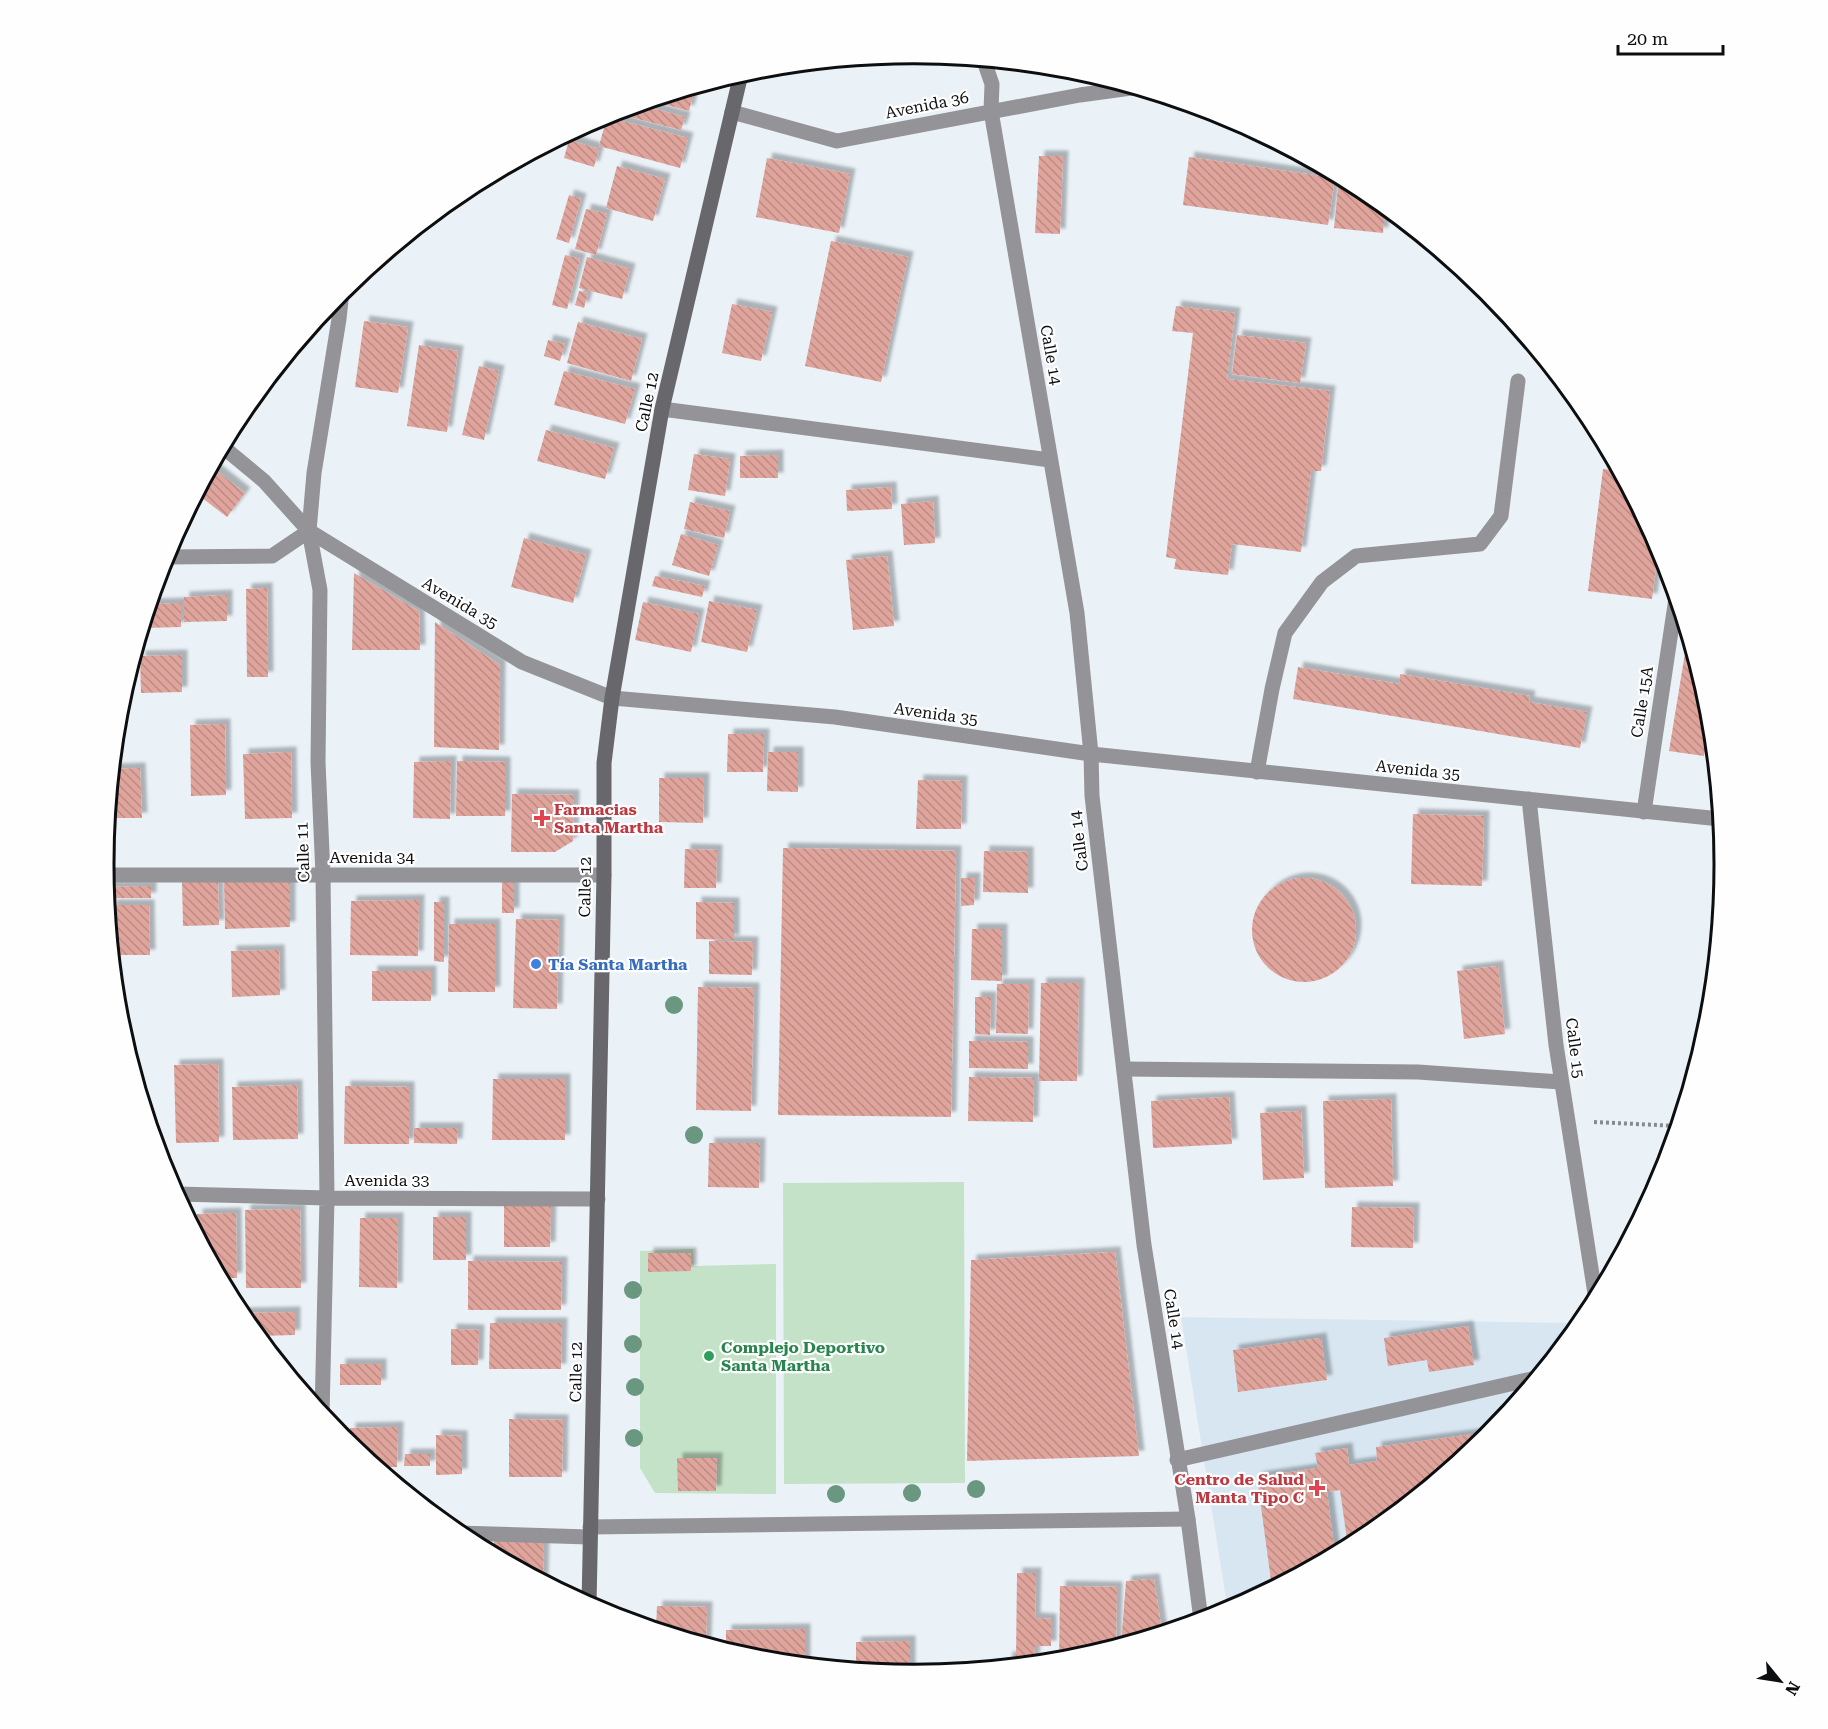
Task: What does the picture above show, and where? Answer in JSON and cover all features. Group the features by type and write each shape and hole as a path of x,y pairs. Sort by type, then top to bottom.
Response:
{"main road":[{"name":"Calle 12","path":"589,1595 604,875 604,763 612,698 662,409 738,85"}],"street":[{"name":"Calle 14","path":"986,68 992,84 991,111 1077,613 1091,754 1092,796 1144,1245 1188,1519 1200,1611"},
{"name":"Avenida 36","path":"732,112 837,141 1113,90"},
{"name":"Calle 11","path":"322,1402 327,1198 318,762 321,590 309,531 314,473 340,307"},
{"path":"1257,772 1285,633 1322,582 1356,556 1480,544 1501,516 1518,381"},
{"path":"662,409 1050,460"},
{"name":"Avenida 35","path":"229,452 264,481 309,531 522,662 612,698 835,717 1091,754 1712,818"},
{"path":"176,557 272,556 309,531"},
{"name":"Calle 15A","path":"1644,812 1674,613"},
{"name":"Calle 15","path":"1529,800 1566,1121 1594,1286"},
{"name":"Avenida 34","path":"114,875 604,875"},
{"path":"1124,1069 1418,1072 1561,1082"},
{"name":"Avenida 33","path":"186,1194 327,1198 598,1199"},
{"path":"1177,1460 1525,1381"},
{"path":"475,1533 1188,1519"}],"path":[{"path":"1566,1121 1671,1126"}],"shaded area":[{"name":"Centro de Salud Manta Tipo C","path":"1181,1317 1569,1323 1549,1352 1480,1430 1401,1499 1358,1530 1314,1557 1226,1601"}],"green space":[{"path":"964,1182 965,1483 784,1484 783,1183"},
{"name":"Complejo Deportivo Santa Martha","path":"693,1249 694,1266 776,1264 776,1494 655,1493 640,1468 640,1251"}],"building":[{"path":"693,96 689,111 665,105"},
{"path":"653,108 685,117 681,130 630,117"},
{"path":"620,120 688,138 680,168 599,146 604,127"},
{"path":"573,141 599,149 594,167 564,158 568,143"},
{"path":"1039,156 1063,156 1060,234 1035,233"},
{"path":"1189,157 1320,176 1334,184 1328,225 1183,205"},
{"path":"767,158 850,174 839,233 756,217"},
{"path":"617,166 665,179 653,221 606,208"},
{"path":"1338,187 1384,218 1383,233 1334,228"},
{"path":"569,195 581,199 569,243 556,239"},
{"path":"586,209 607,214 596,255 575,249"},
{"path":"831,241 908,257 881,382 805,366"},
{"path":"565,255 580,259 567,309 552,305"},
{"path":"587,257 630,269 622,299 579,288"},
{"path":"579,291 588,293 584,308 575,305"},
{"path":"732,304 772,312 761,361 722,353"},
{"path":"1176,306 1235,313 1227,379 1330,391 1321,471 1311,471 1301,552 1232,544 1228,575 1174,569 1176,559 1166,557 1193,333 1172,331"},
{"path":"364,321 408,327 398,393 355,387"},
{"path":"578,322 642,339 631,381 567,363"},
{"path":"1237,335 1306,343 1300,383 1232,374"},
{"path":"548,340 565,344 560,361 544,356"},
{"path":"419,345 458,351 447,432 407,426"},
{"path":"479,366 499,371 484,440 462,435"},
{"path":"564,371 635,389 625,424 554,405"},
{"path":"546,430 614,448 605,479 537,461"},
{"path":"694,454 730,459 725,496 688,490"},
{"path":"778,455 778,478 740,478 740,456"},
{"path":"1603,469 1610,470 1656,567 1652,599 1588,591"},
{"path":"217,471 245,493 227,517 203,499"},
{"path":"891,487 892,509 847,511 846,490"},
{"path":"933,501 935,543 904,545 901,504"},
{"path":"690,502 730,511 724,538 684,529"},
{"path":"681,534 718,545 709,576 672,565"},
{"path":"524,538 586,555 573,603 511,587"},
{"path":"887,556 894,626 853,630 846,560"},
{"path":"354,573 419,611 420,650 352,650"},
{"path":"655,576 705,586 702,597 652,586"},
{"path":"267,588 268,677 247,677 246,589"},
{"path":"227,595 227,621 184,622 184,597"},
{"path":"709,601 757,610 747,652 701,642"},
{"path":"643,602 699,614 691,652 635,640"},
{"path":"181,603 181,627 150,628 157,604"},
{"path":"435,622 500,665 499,750 434,747"},
{"path":"1685,653 1699,708 1705,748 1704,756 1669,751"},
{"path":"182,655 182,692 141,693 141,656"},
{"path":"1298,667 1399,684 1400,674 1530,696 1529,702 1587,712 1580,748 1293,699"},
{"path":"225,724 226,795 191,796 190,725"},
{"path":"728,734 764,734 763,772 727,772"},
{"path":"291,752 292,818 245,819 243,754"},
{"path":"768,752 798,752 798,792 767,791"},
{"path":"451,761 450,819 413,818 414,762"},
{"path":"457,761 505,762 505,816 456,816"},
{"path":"140,768 142,818 116,818 120,769"},
{"path":"659,778 704,778 703,823 659,822"},
{"path":"918,780 962,781 961,829 916,829"},
{"name":"Farmacias Santa Martha","path":"512,794 574,795 573,841 555,852 511,852"},
{"path":"1413,814 1484,816 1482,886 1411,884"},
{"path":"783,848 956,851 951,1117 778,1115"},
{"path":"685,849 717,850 716,888 684,888"},
{"path":"984,851 1028,852 1028,893 983,892"},
{"path":"290,878 290,927 225,929 224,879"},
{"path":"961,878 975,878 974,905 961,906"},
{"path":"1304,878 1324,882 1341,893 1352,910 1356,930 1352,950 1341,967 1324,978 1304,982 1284,978 1267,967 1256,950 1252,930 1256,910 1267,893 1284,882"},
{"path":"502,879 514,879 514,913 502,913"},
{"path":"218,880 219,925 183,926 182,881"},
{"path":"151,886 151,898 115,898 115,887"},
{"path":"419,900 418,956 350,955 351,901"},
{"path":"434,902 444,902 444,962 434,961"},
{"path":"696,902 734,903 734,940 696,939"},
{"path":"116,905 149,905 150,955 120,955"},
{"name":"Tía Santa Martha","path":"516,919 559,920 557,1009 513,1008"},
{"path":"449,924 495,924 495,992 448,992"},
{"path":"972,929 1002,929 1002,981 971,980"},
{"path":"709,941 753,942 752,975 709,974"},
{"path":"279,950 280,995 232,997 231,951"},
{"path":"1498,966 1505,1034 1464,1039 1457,971"},
{"path":"372,971 431,971 431,1001 372,1001"},
{"path":"1041,983 1079,983 1077,1081 1039,1081"},
{"path":"997,984 1029,984 1028,1034 996,1033"},
{"path":"698,987 754,988 751,1111 696,1110"},
{"path":"975,997 991,997 990,1035 975,1034"},
{"path":"969,1041 1028,1042 1028,1069 969,1068"},
{"path":"218,1064 219,1142 176,1143 174,1065"},
{"path":"969,1077 1034,1078 1033,1122 968,1121"},
{"path":"493,1079 565,1079 565,1140 492,1140"},
{"path":"297,1085 298,1139 233,1140 232,1087"},
{"path":"345,1086 409,1087 409,1144 344,1144"},
{"path":"1229,1097 1232,1144 1153,1148 1151,1101"},
{"path":"1391,1099 1393,1186 1325,1188 1323,1101"},
{"path":"1301,1111 1304,1178 1263,1180 1260,1113"},
{"path":"414,1128 458,1128 457,1144 414,1143"},
{"path":"709,1143 760,1143 759,1188 708,1187"},
{"path":"504,1204 551,1204 550,1247 504,1247"},
{"path":"1352,1207 1414,1208 1413,1248 1351,1247"},
{"path":"300,1209 301,1288 246,1288 245,1210"},
{"path":"236,1213 237,1278 230,1278 197,1218 197,1214"},
{"path":"433,1217 466,1217 466,1260 433,1260"},
{"path":"360,1218 398,1218 397,1288 359,1287"},
{"path":"1115,1252 1139,1456 967,1461 971,1260"},
{"path":"648,1253 691,1253 691,1271 648,1272"},
{"path":"468,1261 562,1262 561,1310 468,1310"},
{"path":"295,1312 295,1335 268,1336 252,1313"},
{"path":"490,1323 562,1323 561,1369 489,1369"},
{"path":"1468,1326 1474,1365 1429,1372 1427,1360 1388,1366 1384,1338"},
{"path":"451,1329 479,1330 478,1365 451,1365"},
{"path":"1321,1338 1327,1380 1238,1392 1233,1350"},
{"path":"340,1364 381,1364 381,1385 340,1385"},
{"path":"509,1419 563,1420 562,1477 509,1477"},
{"path":"398,1427 397,1467 387,1466 350,1432 350,1428"},
{"path":"1476,1434 1401,1499 1347,1537 1340,1490 1327,1492 1334,1545 1271,1580 1257,1477 1318,1468 1315,1453 1347,1448 1349,1465 1377,1461 1376,1447"},
{"path":"436,1435 462,1436 462,1474 436,1475"},
{"path":"405,1454 430,1454 430,1466 404,1466"},
{"path":"677,1458 717,1458 716,1491 678,1491"},
{"path":"494,1540 544,1540 543,1573 514,1557 494,1545"},
{"path":"1017,1573 1036,1573 1035,1618 1051,1619 1051,1646 1035,1646 1034,1655 1007,1659 1007,1657 1016,1657"},
{"path":"1154,1579 1161,1625 1122,1637 1126,1581"},
{"path":"1060,1586 1117,1587 1116,1638 1059,1651"},
{"path":"657,1606 707,1607 706,1637 656,1622"},
{"path":"805,1629 805,1657 726,1641 726,1630"},
{"path":"910,1641 910,1664 856,1662 856,1642"}],"place":[{"name":"Farmacias Santa Martha","path":"542,818"},
{"name":"Tía Santa Martha","path":"536,964"},
{"name":"Complejo Deportivo Santa Martha","path":"709,1356"},
{"name":"Centro de Salud Manta Tipo C","path":"1317,1488"}]}
